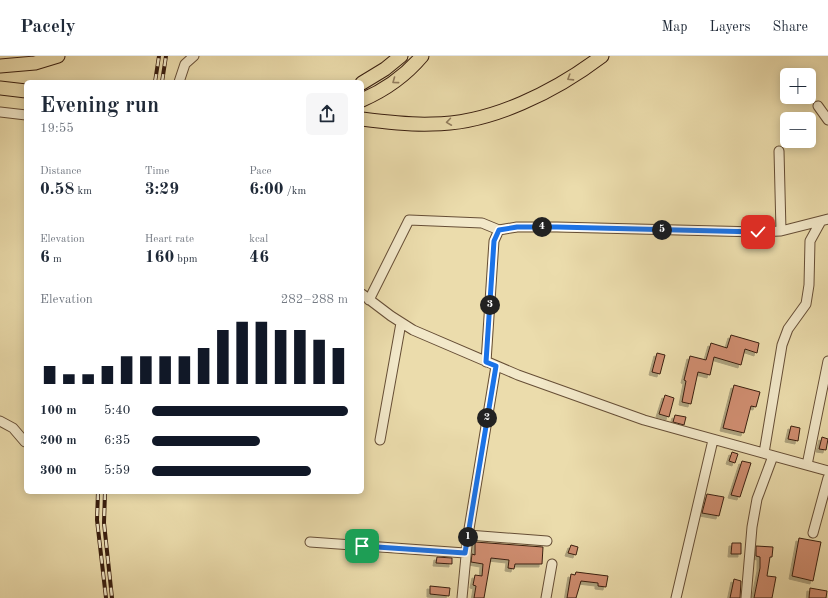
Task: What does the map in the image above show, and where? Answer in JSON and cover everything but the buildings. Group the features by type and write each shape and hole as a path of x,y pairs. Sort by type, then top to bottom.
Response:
{"highway":[{"path":"0,66 35,63 58,56"},
{"path":"364,82 385,69 401,56"},
{"path":"364,99 387,87 400,78 422,56"},
{"path":"364,119 433,124 478,117 533,99 562,83 602,56"},
{"path":"0,80 24,83"},
{"path":"0,88 24,90"}],"street":[{"path":"180,80 185,64 194,56"},
{"path":"818,106 828,120"},
{"path":"0,112 24,115"},
{"path":"779,151 781,231"},
{"path":"825,220 781,231 517,227 499,230 482,223 409,220 365,297 401,323 428,337 486,362 584,400 713,440 828,471"},
{"path":"746,598 752,527 768,455 780,352 788,329 806,304 809,285 810,241 825,220"},
{"path":"486,362 494,241 499,230"},
{"path":"380,440 401,323"},
{"path":"807,465 828,361"},
{"path":"462,598 465,553 496,366"},
{"path":"0,421 13,428 24,441"},
{"path":"676,598 713,440"},
{"path":"813,533 828,478"},
{"path":"468,535 547,541"},
{"path":"310,542 465,553"},
{"path":"546,598 552,564"}],"railway":[{"path":"155,80 159,56"},
{"path":"162,80 166,56"},
{"path":"98,494 97,520 106,598"},
{"path":"105,494 104,523 112,598"}],"route":[{"path":"362,546 465,553 496,366 486,362 494,241 496,233 499,230 503,228 517,227 557,227 758,232"}]}
